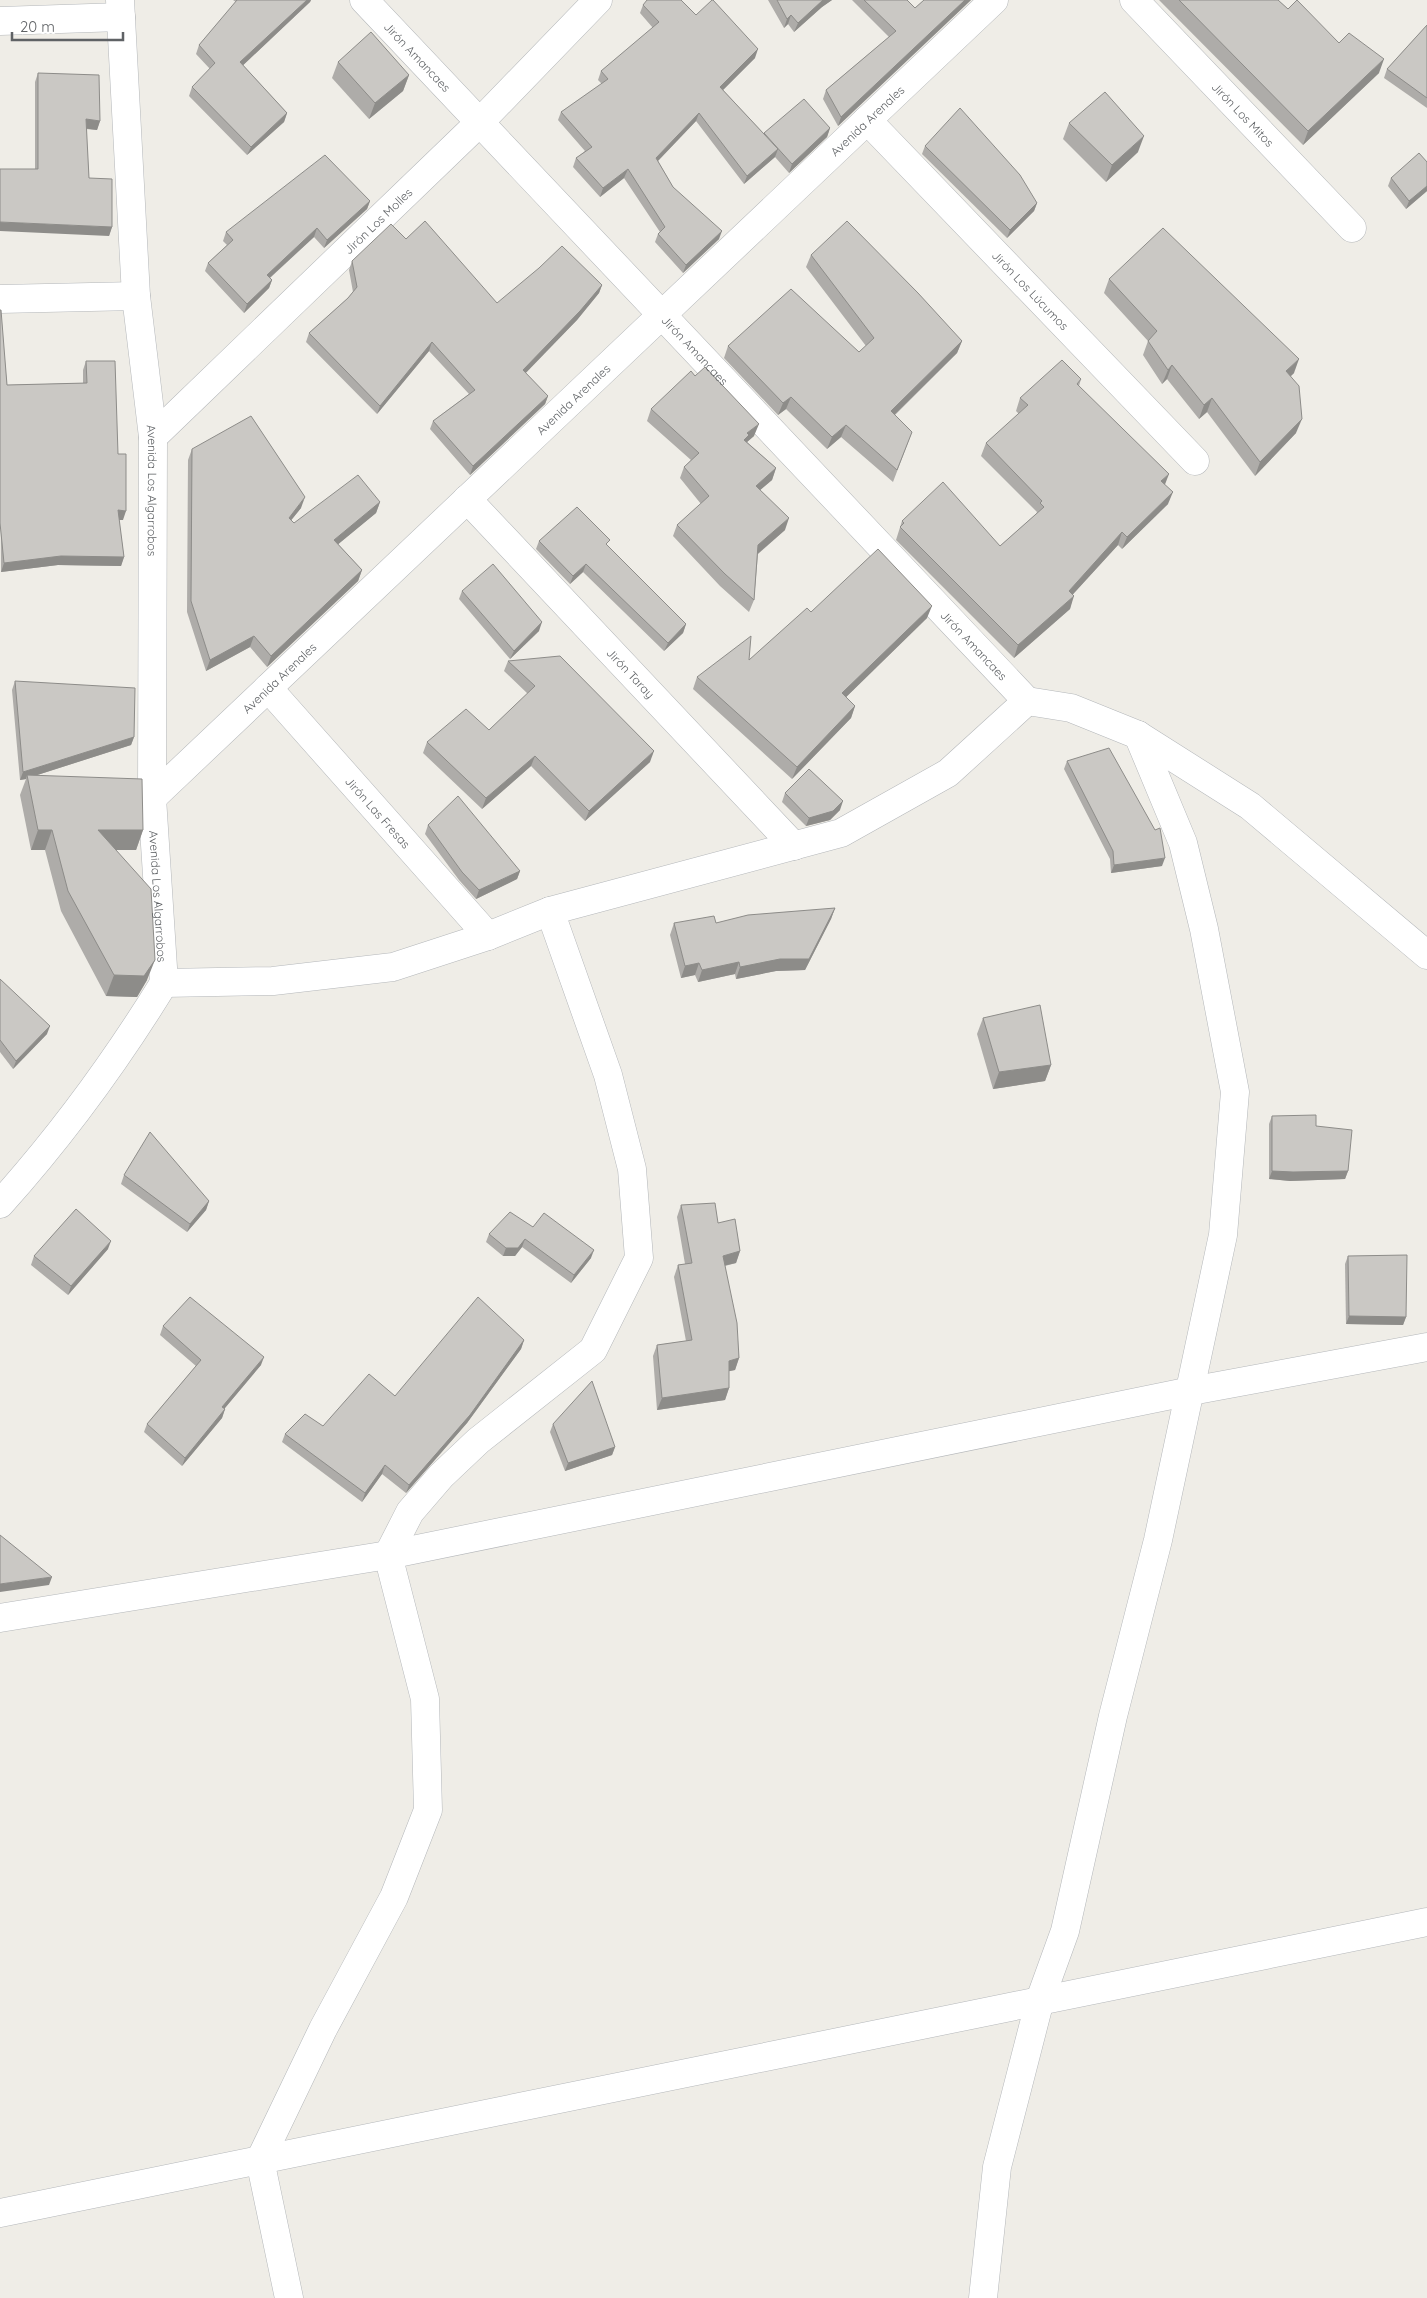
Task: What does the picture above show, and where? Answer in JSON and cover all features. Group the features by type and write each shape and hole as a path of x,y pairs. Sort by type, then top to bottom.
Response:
{"street":[{"name":"Jirón Amancaes","path":"364,0 1027,700"},
{"name":"Jirón Los Molles","path":"153,437 479,123 598,0"},
{"name":"Avenida Arenales","path":"152,798 994,0"},
{"name":"Jirón Los Mitos","path":"1134,0 1352,228"},
{"path":"0,20 121,9"},
{"name":"Avenida Los Algarrobos","path":"121,9 136,296 153,437 152,798 164,983"},
{"name":"Jirón Los Lúcumos","path":"866,120 1195,461"},
{"path":"0,299 136,296"},
{"name":"Jirón Taray","path":"467,499 794,846"},
{"name":"Jirón Las Fresas","path":"268,688 488,936"},
{"path":"0,1204 41,1158 131,1037 164,983 273,981 393,967 488,936 550,911 841,833 948,773 1027,700 1071,708 1138,735 1250,806 1427,955"},
{"path":"983,2298 997,2167 1040,2000 1065,1931 1113,1716 1158,1540 1224,1235 1235,1092 1204,929 1183,843 1138,735"},
{"path":"288,2298 260,2160 323,2029 394,1897 428,1810 425,1699 388,1555 410,1512 441,1476 478,1441 593,1350 639,1258 632,1169 608,1075 550,911"},
{"path":"0,1618 388,1555 1191,1391 1427,1348"},
{"path":"0,2213 1427,1922"}],"building":[{"path":"237,0 307,0 240,62 287,113 251,147 192,87 215,63 199,45"},
{"path":"647,0 681,0 696,15 713,0 758,49 720,87 778,149 747,176 699,113 656,158 673,187 722,231 686,265 658,234 665,227 628,169 603,188 576,158 592,147 561,112 608,79 601,71 659,22 643,5"},
{"path":"777,0 823,0 798,23 791,15 787,19"},
{"path":"864,0 907,0 915,8 924,0 965,0 841,117 826,90 896,31"},
{"path":"1179,0 1278,0 1288,9 1297,0 1339,43 1349,33 1384,59 1308,131"},
{"path":"1427,25 1427,98 1387,69"},
{"path":"371,32 409,75 375,103 338,62"},
{"path":"38,73 99,75 100,121 86,119 89,178 112,179 112,227 0,222 0,169 38,169"},
{"path":"1105,92 1144,136 1112,165 1069,123"},
{"path":"804,99 830,128 792,164 764,133"},
{"path":"960,108 1020,175 1037,203 1010,230 925,146"},
{"path":"1419,153 1427,162 1427,186 1409,201 1391,178"},
{"path":"325,155 370,201 327,240 317,228 267,275 272,280 247,304 208,263 233,240 226,232"},
{"path":"425,221 497,303 562,246 602,285 580,311 523,370 548,396 473,466 433,421 475,390 432,342 380,406 309,333 348,298 357,287 352,261 391,224 406,239"},
{"path":"847,221 962,341 891,411 912,432 897,470 846,425 832,437 791,397 783,403 728,346 791,289 859,352 874,338 811,255"},
{"path":"1163,228 1299,359 1286,371 1299,386 1302,419 1260,462 1212,398 1204,405 1172,365 1168,370 1148,341 1157,331 1109,279"},
{"path":"0,310 7,385 87,383 86,361 115,361 118,454 126,454 126,511 118,510 124,557 61,556 4,563 0,523"},
{"path":"1062,360 1081,379 1077,384 1169,474 1161,481 1173,492 1127,537 1122,532 1069,591 1074,596 1018,645 900,527 904,523 902,521 943,482 1000,546 1044,507 1040,503 1042,501 986,443 1028,405 1020,398"},
{"path":"705,367 759,424 747,433 749,435 744,440 776,468 756,486 789,518 758,545 754,600 725,574 677,525 709,496 684,467 699,453 651,409 691,371 695,376"},
{"path":"251,416 305,497 289,518 294,523 358,475 380,502 334,540 362,570 271,656 254,636 210,660 191,601 192,449"},
{"path":"577,507 610,540 606,544 686,624 668,643 586,564 573,576 539,541"},
{"path":"878,549 932,606 842,693 855,706 797,767 697,677 751,636 749,660 807,608 811,612"},
{"path":"493,564 542,622 514,651 462,591"},
{"path":"560,656 654,751 589,811 535,756 486,798 427,742 466,709 489,730 535,686 508,661"},
{"path":"15,681 135,688 134,737 23,772"},
{"path":"1109,748 1155,830 1160,828 1165,858 1114,865 1113,851 1067,761"},
{"path":"809,769 843,801 833,811 809,818 785,793"},
{"path":"27,775 142,779 143,830 98,830 151,889 155,960 144,976 114,975 68,891 52,830 38,830"},
{"path":"458,796 520,871 479,890 462,872 428,825"},
{"path":"835,908 809,959 780,959 740,967 739,962 702,970 699,963 685,966 674,923 714,916 716,923 748,915"},
{"path":"0,979 50,1026 16,1061 0,1040"},
{"path":"1040,1005 1051,1065 999,1072 983,1018"},
{"path":"1316,1115 1316,1126 1352,1130 1348,1171 1272,1171 1272,1116"},
{"path":"150,1132 209,1201 190,1224 124,1175"},
{"path":"715,1203 718,1223 735,1219 740,1251 723,1256 737,1323 739,1358 729,1361 729,1388 662,1398 657,1345 692,1340 678,1265 692,1263 681,1205"},
{"path":"76,1209 111,1241 71,1286 34,1256"},
{"path":"510,1212 533,1227 544,1213 594,1250 574,1275 525,1239 518,1248 506,1248 489,1234"},
{"path":"1407,1255 1406,1317 1349,1316 1348,1256"},
{"path":"190,1297 264,1357 222,1407 225,1409 185,1458 147,1424 201,1360 163,1326"},
{"path":"478,1297 524,1340 470,1415 409,1485 385,1465 365,1493 285,1434 305,1414 323,1426 369,1374 395,1396"},
{"path":"592,1381 615,1447 568,1463 553,1424"},
{"path":"0,1535 52,1577 0,1584"}]}
